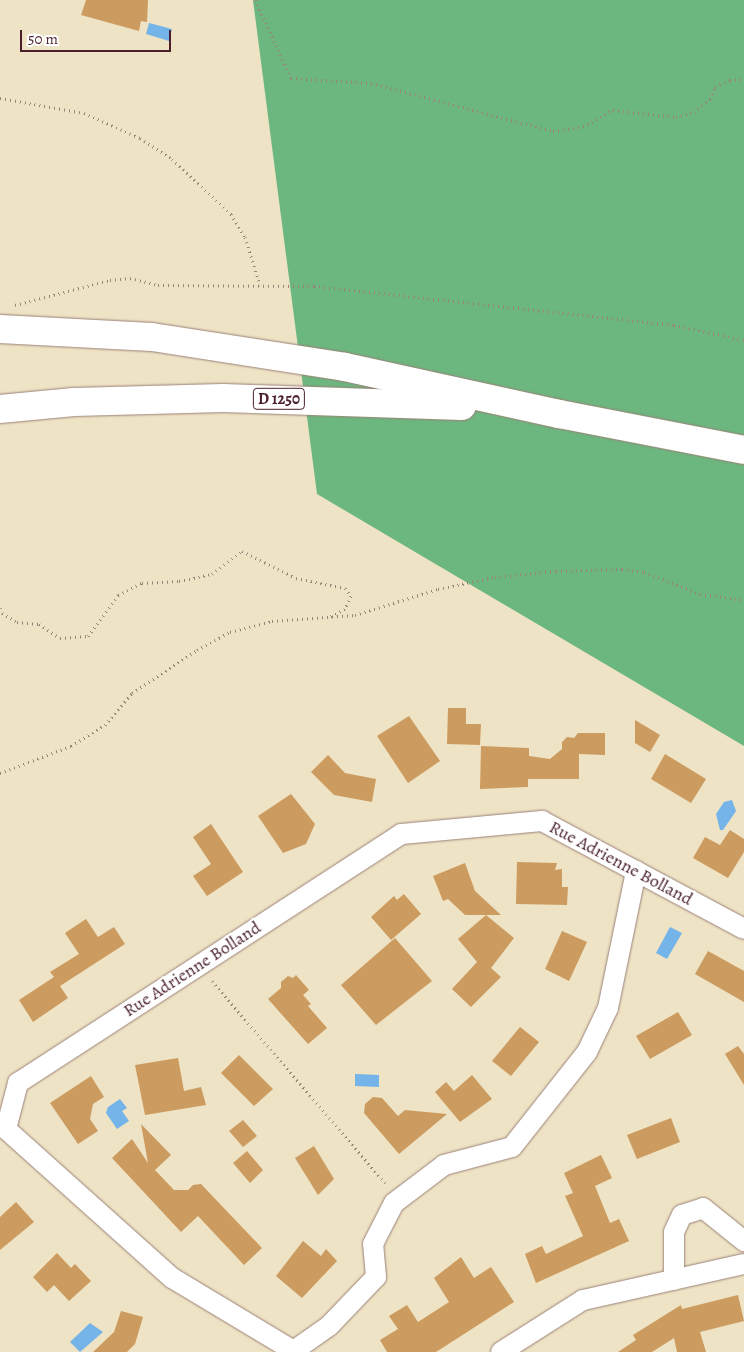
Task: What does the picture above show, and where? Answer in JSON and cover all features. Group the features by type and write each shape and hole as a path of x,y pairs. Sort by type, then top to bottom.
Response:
{"main road":[{"path":"4,317 152,337 345,367 559,414"},
{"name":"D 1250","path":"0,409 74,402 223,398 377,402 559,414 744,450"}],"street":[{"name":"Rue Adrienne Bolland","path":"292,1351 172,1278 6,1129 18,1082 400,834 542,821 744,929"},
{"path":"292,1351 329,1326 376,1278 373,1244 394,1203 444,1166 512,1147 587,1052 608,1008 636,871"},
{"path":"674,1280 674,1232 682,1215 703,1208 744,1241"},
{"path":"502,1352 583,1300 744,1264"}],"path":[{"path":"255,0 291,78 371,83 553,131 583,127 613,110 676,117 694,112 710,100 715,87 730,80 744,79"},
{"path":"0,98 84,113 140,138 172,159 231,214 245,236 260,285"},
{"path":"4,317 33,303 110,280 130,278 158,285 314,286 674,325 744,340"},
{"path":"0,608 2,613 17,622 39,624 60,638 88,636 118,595 142,583 179,581 212,574 242,551 296,578 344,588 351,596 345,609 326,618"},
{"path":"0,773 71,746 105,725 132,693 157,674 230,632 272,621 326,618 355,614 438,589 495,577 556,571 622,569 644,572 700,594 744,600"},
{"path":"198,965 399,1199"}],"green space":[{"path":"253,0 744,0 744,746 317,494"}],"water":[{"path":"149,23 172,29 169,41 146,34"},
{"path":"732,800 736,811 723,830 720,830 716,814 724,802"},
{"path":"670,927 682,933 667,959 656,953"},
{"path":"355,1074 379,1075 379,1087 355,1086"},
{"path":"120,1099 127,1108 122,1111 129,1121 117,1129 106,1113 108,1107"},
{"path":"90,1323 103,1332 80,1352 70,1342"}],"building":[{"path":"86,0 148,0 147,22 141,21 139,31 81,15"},
{"path":"448,708 466,708 466,724 481,724 480,745 447,744"},
{"path":"409,716 440,761 408,783 377,736"},
{"path":"635,720 660,735 650,752 635,743"},
{"path":"578,733 605,733 605,755 579,754 579,779 528,779 528,787 480,789 481,746 529,748 529,756 550,759 562,749 562,742 567,737 574,738"},
{"path":"665,754 706,779 691,803 651,779"},
{"path":"328,755 345,773 376,779 372,802 334,795 311,772"},
{"path":"291,794 315,824 306,844 283,853 258,816"},
{"path":"211,824 243,872 207,896 193,876 211,864 193,837"},
{"path":"730,830 744,839 744,852 728,878 693,858 705,837 720,845"},
{"path":"517,862 557,863 555,870 562,869 562,887 568,887 567,905 516,904"},
{"path":"465,863 475,891 501,915 465,915 448,899 443,901 433,876"},
{"path":"404,894 421,914 391,940 371,917 394,896 397,900"},
{"path":"486,915 514,938 491,968 501,977 471,1007 452,989 477,962 458,939"},
{"path":"86,919 98,937 114,927 125,944 60,986 68,998 33,1022 19,1000 54,977 50,972 79,954 65,933"},
{"path":"562,931 587,942 569,981 545,969"},
{"path":"395,938 432,981 376,1025 341,985"},
{"path":"708,951 744,971 744,1002 695,974"},
{"path":"296,975 309,990 303,995 311,1004 308,1006 327,1028 308,1044 268,999 281,988 281,982 288,976 293,978"},
{"path":"678,1012 692,1035 650,1059 636,1036"},
{"path":"520,1027 539,1042 511,1076 492,1061"},
{"path":"738,1046 744,1054 744,1085 725,1054"},
{"path":"239,1055 273,1089 254,1106 221,1073"},
{"path":"178,1058 184,1091 201,1087 206,1105 145,1115 135,1065"},
{"path":"472,1075 492,1099 460,1122 435,1092 446,1082 454,1091"},
{"path":"91,1076 104,1097 93,1104 90,1119 98,1131 78,1144 50,1103"},
{"path":"373,1097 382,1098 398,1116 405,1110 447,1114 399,1154 364,1113 365,1104"},
{"path":"671,1118 680,1142 637,1159 627,1135"},
{"path":"243,1120 257,1136 243,1147 229,1131"},
{"path":"141,1124 171,1155 155,1170 174,1190 188,1190 193,1185 201,1184 262,1248 244,1265 198,1216 181,1232 112,1158 132,1139 148,1163"},
{"path":"314,1146 334,1179 318,1195 295,1158"},
{"path":"247,1151 263,1170 250,1183 233,1163"},
{"path":"601,1155 612,1178 595,1186 610,1223 619,1219 629,1241 536,1283 525,1254 542,1246 546,1254 583,1236 565,1196 573,1193 564,1173"},
{"path":"16,1202 34,1222 0,1250 0,1217"},
{"path":"303,1241 321,1256 326,1249 337,1261 302,1298 276,1276"},
{"path":"57,1253 71,1268 75,1264 91,1281 69,1301 54,1285 47,1292 33,1277"},
{"path":"461,1257 474,1278 491,1267 514,1302 436,1352 387,1352 380,1340 398,1329 389,1316 407,1305 418,1322 449,1302 434,1278"},
{"path":"738,1295 744,1321 700,1332 706,1352 677,1352 674,1338 652,1352 618,1352 636,1340 633,1335 681,1305 682,1309"},
{"path":"121,1311 143,1317 135,1344 127,1352 93,1352 114,1332"}]}
